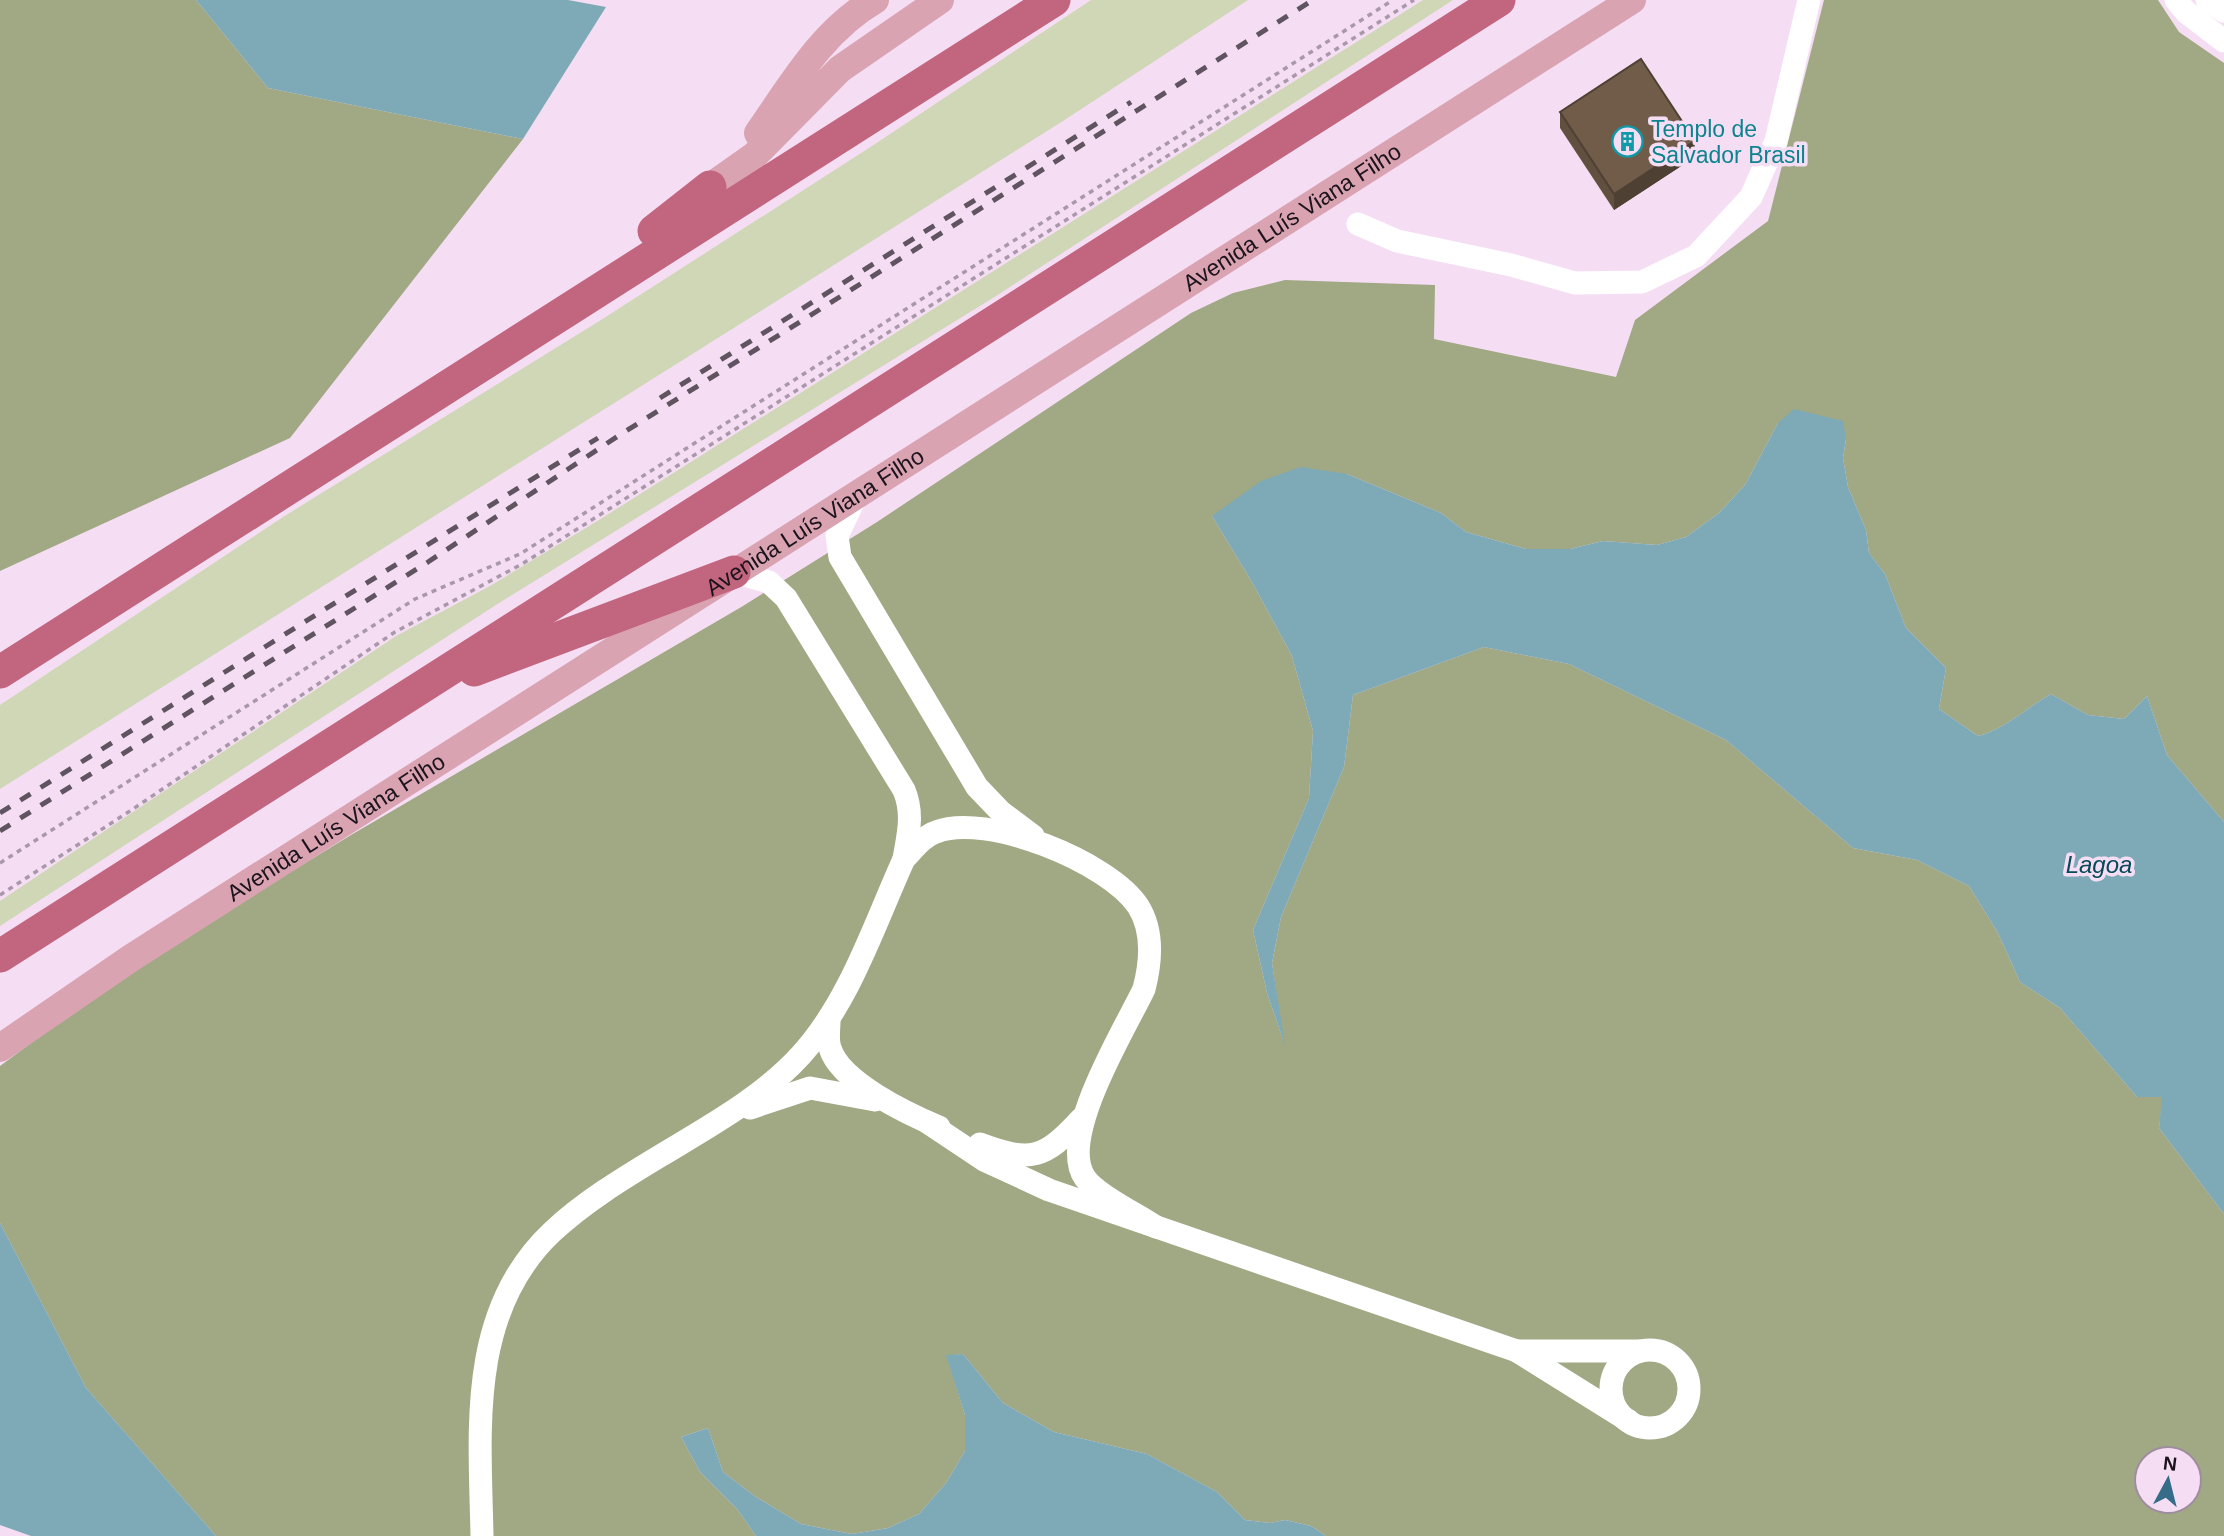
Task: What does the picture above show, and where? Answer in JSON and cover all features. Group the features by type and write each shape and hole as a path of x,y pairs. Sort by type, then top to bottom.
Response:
{"highway":[{"path":"0,672 482,362 1054,0"},
{"path":"0,956 1499,0"},
{"path":"482,362 710,187"},
{"path":"410,694 734,572"}],"main road":[{"path":"710,187 752,140 826,36 841,22 875,0"},
{"path":"710,187 754,156 840,69 940,0"},
{"name":"Avenida Luís Viana Filho","path":"0,1048 131,958 1632,0"}],"street":[{"path":"1358,224 1397,241 1511,265 1575,283 1642,282 1696,256 1751,197 1776,141 1809,0"},
{"path":"2176,0 2186,12 2224,41"},
{"path":"2207,0 2224,11"},
{"path":"857,494 838,536 840,557 977,787 1001,812 1041,842 1118,884 1139,908 1149,941 1149,969 1144,989 1082,1117 1077,1152 1084,1177 1156,1227"},
{"path":"482,1536 482,1384 489,1339 502,1303 524,1265 551,1233 605,1189 721,1120 782,1074 829,1021 904,859 911,822 909,803 904,790 786,598 769,582 734,572"},
{"path":"904,859 922,839 947,828 984,828 1041,842"},
{"path":"829,1021 830,1049 840,1067 894,1105 927,1122 1001,1152 1024,1157 1048,1150 1082,1117"},
{"path":"721,1120 810,1088 849,1093 894,1105"},
{"path":"927,1122 984,1160 1049,1190 1517,1351 1629,1421 1652,1428 1664,1425 1683,1410 1688,1398 1689,1385 1678,1362 1655,1350 1517,1351"},
{"path":"1629,1421 1620,1414 1613,1402 1613,1376 1629,1356 1642,1351"}],"path":[{"path":"0,863 415,599 532,546 1393,0"},
{"path":"0,895 130,811 395,632 522,564 1414,0"}],"green space":[{"path":"0,0 196,0 268,88 523,139 290,438 0,571"},
{"path":"1091,0 1248,0 1063,121 0,789 0,705 283,517 601,320 872,146"},
{"path":"1423,0 1453,0 996,296 499,603 0,926 0,901 396,636 490,586 599,520"},
{"path":"1824,0 2158,0 2179,32 2224,63 2224,822 2167,755 2147,696 2124,719 2088,715 2051,694 2006,724 1978,736 1939,709 1946,668 1906,628 1885,574 1869,553 1866,530 1848,487 1843,458 1846,439 1778,423 1745,485 1719,513 1686,537 1657,545 1603,541 1570,549 1526,549 1466,532 1441,513 1347,474 1212,516 1292,656 1313,731 1309,798 1253,930 1267,993 1283,1039 1272,963 1281,917 1344,767 1353,695 1484,647 1569,664 1726,740 1853,848 1917,860 1969,886 1998,933 2020,982 2060,1008 2137,1097 2163,1097 2159,1128 2224,1214 2224,1536 1326,1536 1311,1526 1285,1520 1270,1523 1245,1520 1217,1492 1147,1454 1054,1432 1003,1403 963,1354 947,1356 965,1415 965,1451 946,1483 919,1514 888,1528 852,1534 801,1524 756,1497 723,1472 708,1428 681,1437 700,1472 737,1509 756,1536 216,1536 86,1388 0,1223 0,1066 123,975 351,835 743,606 877,522 1191,313 1233,293 1285,280 1435,285 1434,339 1616,377 1635,320 1768,221"}],"water":[{"path":"196,0 568,0 606,7 523,139 268,88"},
{"name":"Lagoa","path":"1794,409 1843,421 1846,439 1843,458 1848,487 1866,530 1869,553 1885,574 1906,628 1946,668 1939,709 1978,736 2006,724 2051,694 2088,715 2124,719 2147,696 2167,755 2224,822 2224,1214 2159,1128 2162,1097 2137,1097 2060,1008 2020,982 1998,933 1969,886 1917,860 1853,848 1726,740 1569,664 1484,647 1353,695 1344,767 1281,917 1272,963 1285,1045 1267,993 1253,930 1309,798 1313,731 1292,656 1212,516 1261,481 1301,467 1347,474 1441,513 1466,532 1526,549 1570,549 1603,541 1657,545 1686,537 1719,513 1745,485 1778,423"},
{"path":"0,1223 86,1388 216,1536 31,1536 0,1525"},
{"path":"963,1354 1003,1403 1054,1432 1147,1454 1217,1492 1245,1520 1270,1523 1285,1520 1311,1526 1326,1536 756,1536 737,1509 700,1472 681,1437 708,1428 723,1472 756,1497 801,1524 852,1534 888,1528 919,1514 946,1483 965,1451 965,1415 946,1355"}],"building":[{"name":"Templo de Salvador Brasil","path":"1641,59 1695,141 1614,194 1560,112"}],"railway":[{"path":"0,831 428,562 618,436 1313,0"},
{"path":"660,398 1131,102"},
{"path":"0,813 598,438"}],"place":[{"name":"Templo de Salvador Brasil","path":"1628,142"}]}
